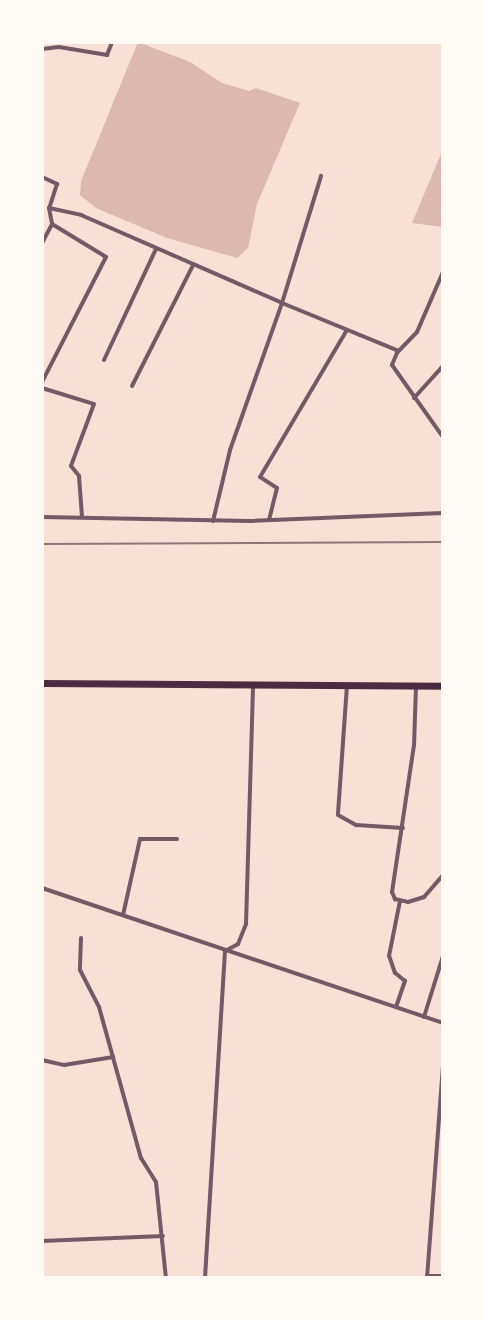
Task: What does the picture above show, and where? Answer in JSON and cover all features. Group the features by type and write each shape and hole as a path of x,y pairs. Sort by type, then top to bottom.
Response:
{"highway":[{"path":"42,683 443,686"}],"street":[{"path":"42,49 59,47 107,55 112,42"},
{"path":"213,521 230,450 282,303 321,176"},
{"path":"42,177 57,184 49,208 52,224 42,243"},
{"path":"49,208 81,215 193,265 399,351"},
{"path":"42,382 106,257 52,224"},
{"path":"104,360 156,249"},
{"path":"132,386 193,265"},
{"path":"443,272 417,332 399,351 392,365 443,437"},
{"path":"269,520 277,488 260,477 347,330"},
{"path":"414,398 443,366"},
{"path":"42,388 94,404 71,466 79,476 82,517"},
{"path":"42,517 213,521 443,513"},
{"path":"225,951 238,944 246,924 253,684"},
{"path":"347,685 338,815 356,825 403,828"},
{"path":"400,902 392,892 414,745 416,686"},
{"path":"123,915 140,839 177,839"},
{"path":"400,902 424,897 443,875"},
{"path":"42,888 443,1023"},
{"path":"396,1007 405,981 395,973 389,956 400,902"},
{"path":"81,938 80,970 99,1007 141,1158 156,1182 166,1278"},
{"path":"205,1278 225,951"},
{"path":"424,1017 443,956"},
{"path":"42,1060 64,1065 113,1057"},
{"path":"441,1276 427,1277 443,1067"},
{"path":"42,1241 163,1236"}],"shaded area":[{"path":"138,42 190,62 222,83 249,91 256,88 300,103 257,204 248,248 237,258 167,238 96,208 80,195 81,181"},
{"path":"443,149 443,227 412,223"}],"railway":[{"path":"42,544 443,542"}]}
